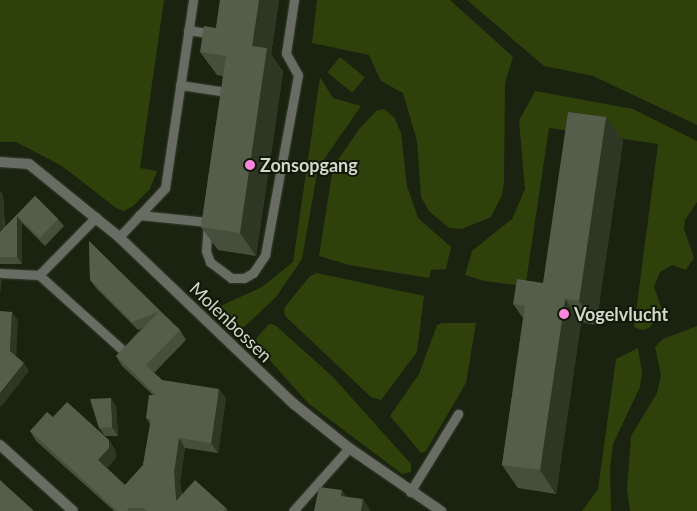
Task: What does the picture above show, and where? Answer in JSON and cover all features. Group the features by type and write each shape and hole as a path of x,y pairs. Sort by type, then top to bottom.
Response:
{"street":[{"name":"Molenbossen","path":"0,162 30,164 119,237 266,379 349,448 410,492 442,511"},
{"path":"0,445 73,511"}],"lane":[{"path":"119,237 165,188 193,0"},
{"path":"140,215 209,217 206,251 210,262 231,278 244,278 253,273 265,255 298,75 286,53 294,0"},
{"path":"188,30 227,36"},
{"path":"180,85 227,92 225,111"},
{"path":"39,276 96,218"},
{"path":"0,273 39,276 126,353"},
{"path":"410,492 458,414"},
{"path":"294,511 349,448"}],"green space":[{"path":"0,0 164,0 140,168 157,171 150,189 133,206 124,211 116,208 62,166 16,142 0,142"},
{"path":"317,0 450,0 513,57 505,83 504,183 502,195 491,217 462,229 449,228 429,211 421,197 417,141 403,93 381,81 369,55 312,43"},
{"path":"467,0 697,0 697,125 593,76 544,66"},
{"path":"340,57 365,77 352,93 327,73"},
{"path":"320,77 333,98 361,106 318,168 302,259 276,297 241,330 216,308 262,287 293,262"},
{"path":"535,91 633,109 697,141 697,202 685,220 684,229 694,258 686,270 672,265 660,272 654,287 663,312 649,328 642,330 634,327 658,144 549,128 526,282 523,286 484,281 465,275 472,251 512,219 525,189 519,121"},
{"path":"384,109 394,117 401,133 407,186 418,218 451,247 446,269 431,270 429,278 349,265 319,256 333,167 360,128 376,111"},
{"path":"317,273 424,296 417,352 381,400 371,397 285,316 284,309 288,303 310,276"},
{"path":"442,323 476,323 466,383 426,451 421,453 390,416 419,374 437,325"},
{"path":"269,324 275,325 333,377 411,464 411,472 402,474 309,404 254,341"},
{"path":"697,326 697,511 630,511 627,490 631,436 657,393 661,376 655,347 663,339"},
{"path":"638,348 642,372 640,387 613,444 610,468 611,511 582,511 598,489 616,359"}],"building":[{"path":"220,0 259,0 252,46 267,48 240,233 201,227 226,56 200,52 204,26 216,28"},
{"path":"568,112 606,117 579,301 565,299 540,470 502,465 525,306 513,304 517,279 543,283"},
{"path":"35,196 58,219 40,238 17,216 17,257 0,257 0,232"},
{"path":"89,241 160,311 132,322 90,280"},
{"path":"0,311 12,312 10,351 24,363 0,393"},
{"path":"160,311 180,330 146,365 162,380 219,389 211,443 179,438 174,472 176,501 195,480 226,508 223,511 147,511 144,508 129,508 127,511 117,511 30,431 47,412 53,417 67,402 109,440 109,448 98,460 125,485 143,465 151,419 146,418 149,395 156,395 116,356"},
{"path":"111,398 112,427 99,428 90,399"},
{"path":"0,480 34,511 0,511"},
{"path":"319,487 342,490 341,496 363,499 361,511 314,511"}],"place":[{"name":"Zonsopgang","path":"250,165"},
{"name":"Vogelvlucht","path":"564,314"}]}
